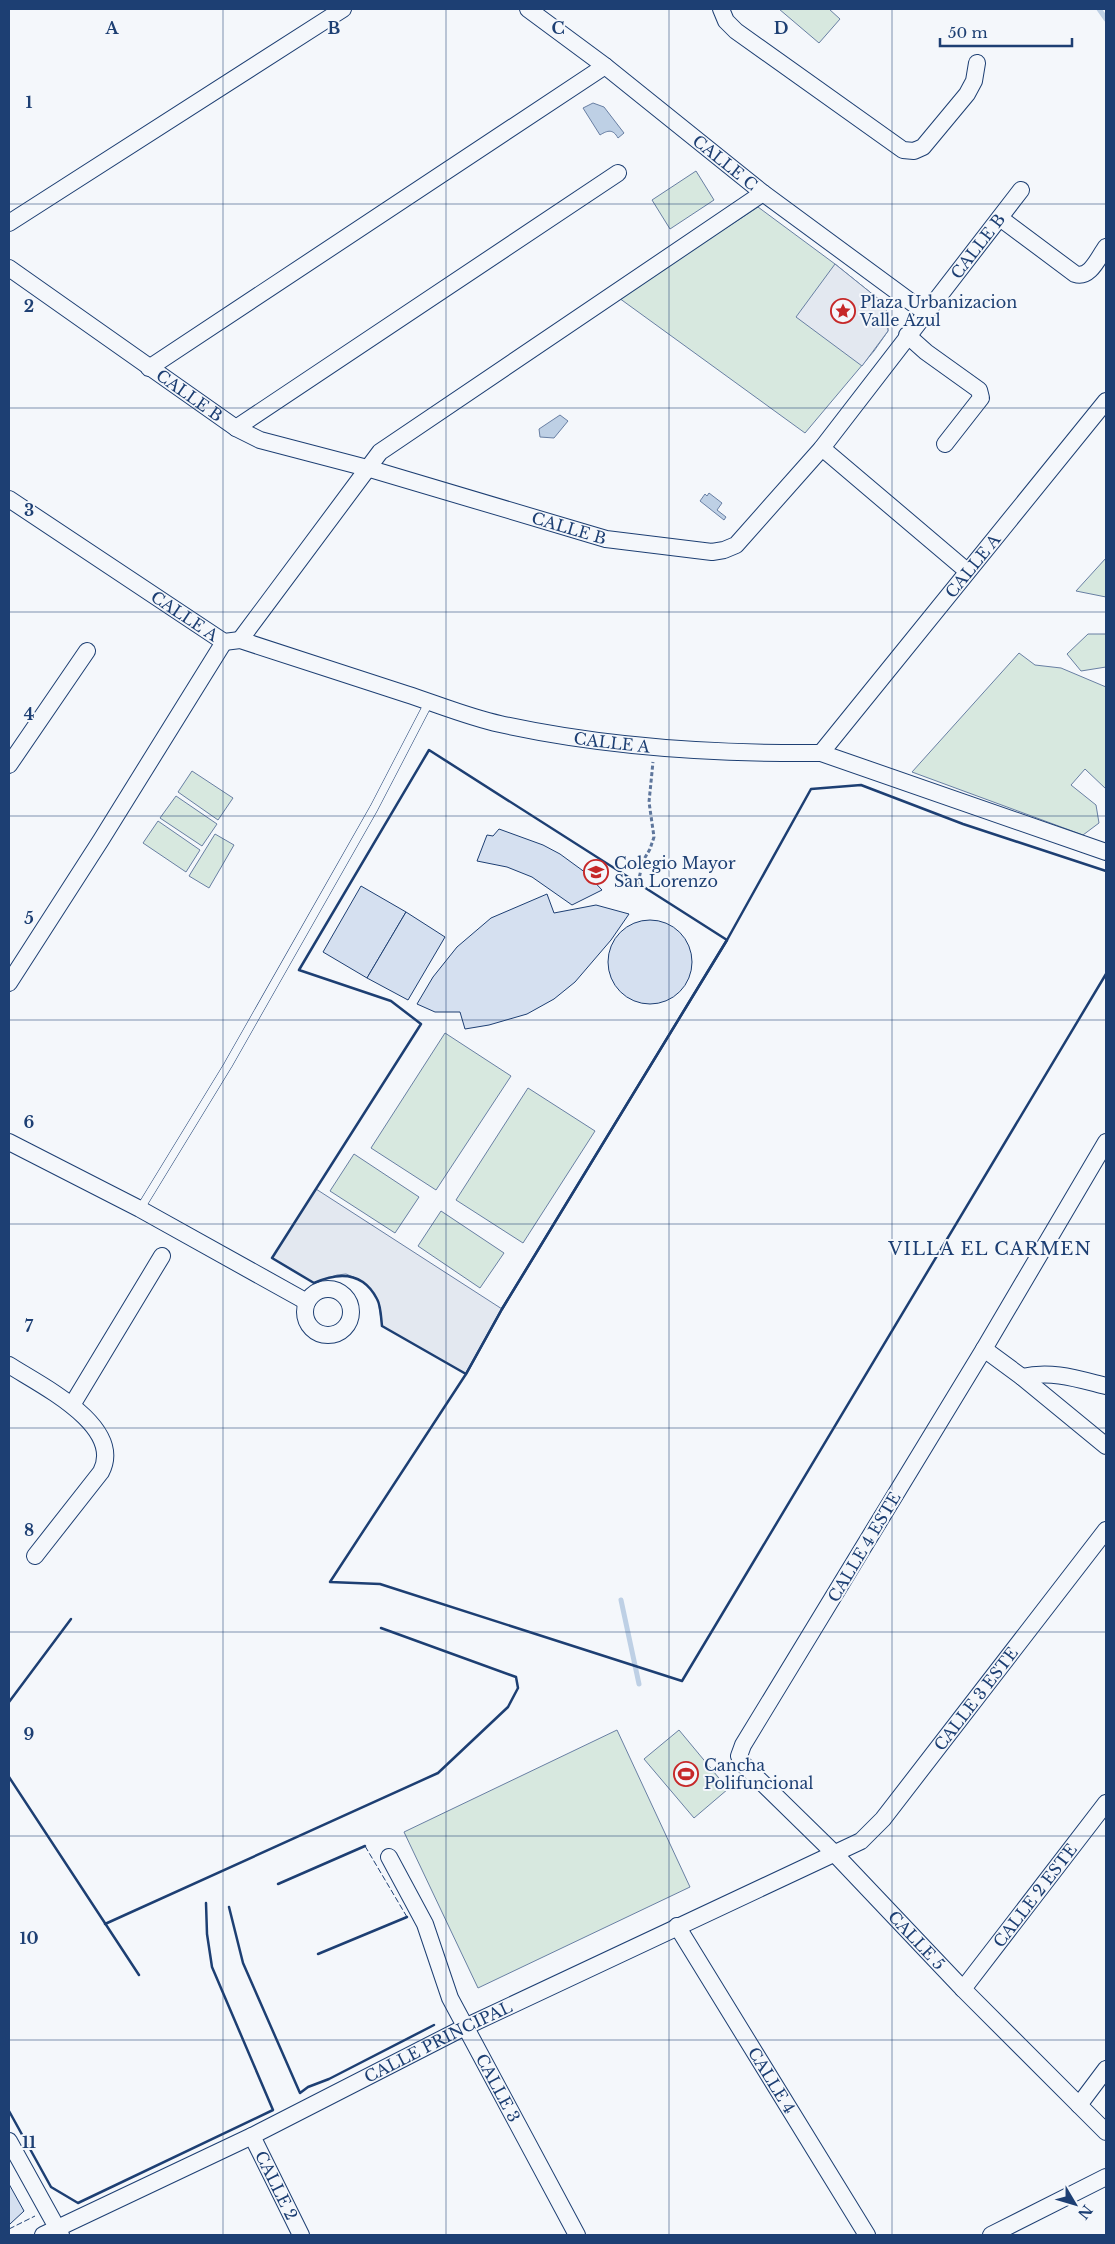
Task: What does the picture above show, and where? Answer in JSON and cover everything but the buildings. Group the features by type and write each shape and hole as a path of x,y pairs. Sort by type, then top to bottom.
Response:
{"street":[{"path":"9,223 343,9"},
{"name":"CALLE C","path":"528,9 605,66 763,193 926,312"},
{"path":"721,9 726,21 736,31 903,150 914,150 922,147 967,94 974,81 977,63"},
{"path":"149,368 605,66"},
{"path":"236,428 618,173"},
{"name":"CALLE B","path":"9,268 236,428 260,440 368,468 606,538 712,552 736,545 822,448 907,335 1021,190"},
{"path":"9,983 232,641 380,452 763,193"},
{"path":"1000,218 1074,274 1081,276 1086,274 1106,246"},
{"path":"907,335 981,394 981,398 945,444"},
{"name":"CALLE A","path":"9,499 232,641 498,724 625,745 779,753 821,753 1106,401"},
{"path":"822,448 967,571"},
{"path":"9,766 87,650"},
{"path":"821,753 1106,852"},
{"path":"9,1142 140,1209 307,1302"},
{"name":"CALLE 4 ESTE","path":"743,1745 984,1348 1106,1142"},
{"path":"72,1405 162,1256"},
{"path":"984,1348 1022,1376 1106,1446"},
{"path":"9,1365 72,1405 98,1431 105,1452 106,1462 101,1472 35,1556"},
{"path":"1022,1376 1053,1373 1106,1386"},
{"name":"CALLE 3 ESTE","path":"834,1853 861,1841 883,1819 1106,1530"},
{"name":"CALLE 5","path":"743,1745 739,1756 740,1760 834,1853 963,1989 1106,2132"},
{"name":"CALLE 2 ESTE","path":"963,1989 1106,1803"},
{"name":"CALLE PRINCIPAL","path":"54,2233 252,2136 464,2027 834,1853"},
{"name":"CALLE 3","path":"389,1857 425,1924 450,1998 464,2027 577,2235"},
{"name":"CALLE 4","path":"677,1926 867,2235"},
{"path":"1079,2104 1106,2069"},
{"name":"CALLE 2","path":"252,2136 301,2235"},
{"path":"9,2141 54,2233"},
{"path":"991,2235 1106,2177"}],"lane":[{"path":"140,1209 228,1065 374,808 428,702"}],"path":[{"path":"638,883 642,862 650,849 654,837 649,802 653,762"}],"shaded area":[{"path":"779,9 829,9 840,19 819,43"},
{"path":"696,171 714,200 670,229 652,200"},
{"path":"758,207 835,264 886,305 888,331 874,351 805,433 619,298"},
{"name":"Plaza Urbanizacion Valle Azul","path":"835,264 886,305 888,331 862,366 796,317"},
{"path":"1106,558 1106,597 1076,591"},
{"path":"1088,634 1106,634 1106,667 1081,671 1067,654"},
{"path":"1019,653 1035,665 1061,668 1106,687 1106,789 1085,769 1071,785 1096,805 1099,823 1083,835 912,772"},
{"path":"192,771 233,798 218,820 178,792"},
{"path":"176,796 217,824 202,846 160,818"},
{"path":"158,821 200,850 186,872 143,843"},
{"path":"215,834 234,845 209,888 189,876"},
{"path":"445,1033 511,1076 436,1190 371,1148"},
{"path":"528,1088 595,1131 523,1243 456,1200"},
{"path":"354,1154 419,1197 395,1233 330,1191"},
{"path":"316,1189 502,1309 466,1374 382,1326 378,1300 369,1287 358,1279 346,1274 314,1283 272,1258"},
{"path":"441,1211 504,1253 480,1288 418,1246"},
{"path":"617,1730 690,1887 478,1988 404,1832"},
{"name":"Cancha Polifuncional","path":"679,1730 728,1789 694,1818 644,1759"}],"water":[{"path":"593,103 604,107 624,133 618,138 610,131 600,135 583,108"},
{"path":"560,415 568,421 554,438 540,437 539,429"},
{"path":"709,493 722,503 717,510 726,517 724,520 700,501 705,494 707,496"}],"waterway":[{"path":"1099,9 1106,19"},
{"path":"621,1600 639,1684"}],"fence":[{"path":"365,1846 407,1917"},
{"path":"9,2229 35,2216"}],"wall":[{"path":"429,750 727,940 502,1309 466,1374 382,1326 377,1299 371,1290 358,1279 341,1276 323,1279 314,1283 272,1258 421,1024 391,1001 299,970 429,750"},
{"path":"1106,871 963,824 861,785 811,789 727,940 502,1309 466,1374 330,1582 380,1584 682,1681 1106,974"},
{"path":"9,1702 71,1619"},
{"path":"105,1924 438,1773 508,1707 518,1688 516,1677 381,1628"},
{"path":"9,1777 139,1975"},
{"path":"278,1884 365,1846"},
{"path":"9,2111 51,2187 78,2203 273,2110 212,1967 207,1934 206,1903"},
{"path":"229,1907 243,1963 300,2093 308,2087 329,2079 434,2025"},
{"path":"318,1954 407,1917"}],"place":[{"name":"Plaza Urbanizacion Valle Azul","path":"843,311"},
{"name":"Colegio Mayor San Lorenzo","path":"596,872"},
{"name":"Cancha Polifuncional","path":"686,1774"}],"district":[{"name":"VILLA EL CARMEN","path":"990,1249"}]}
